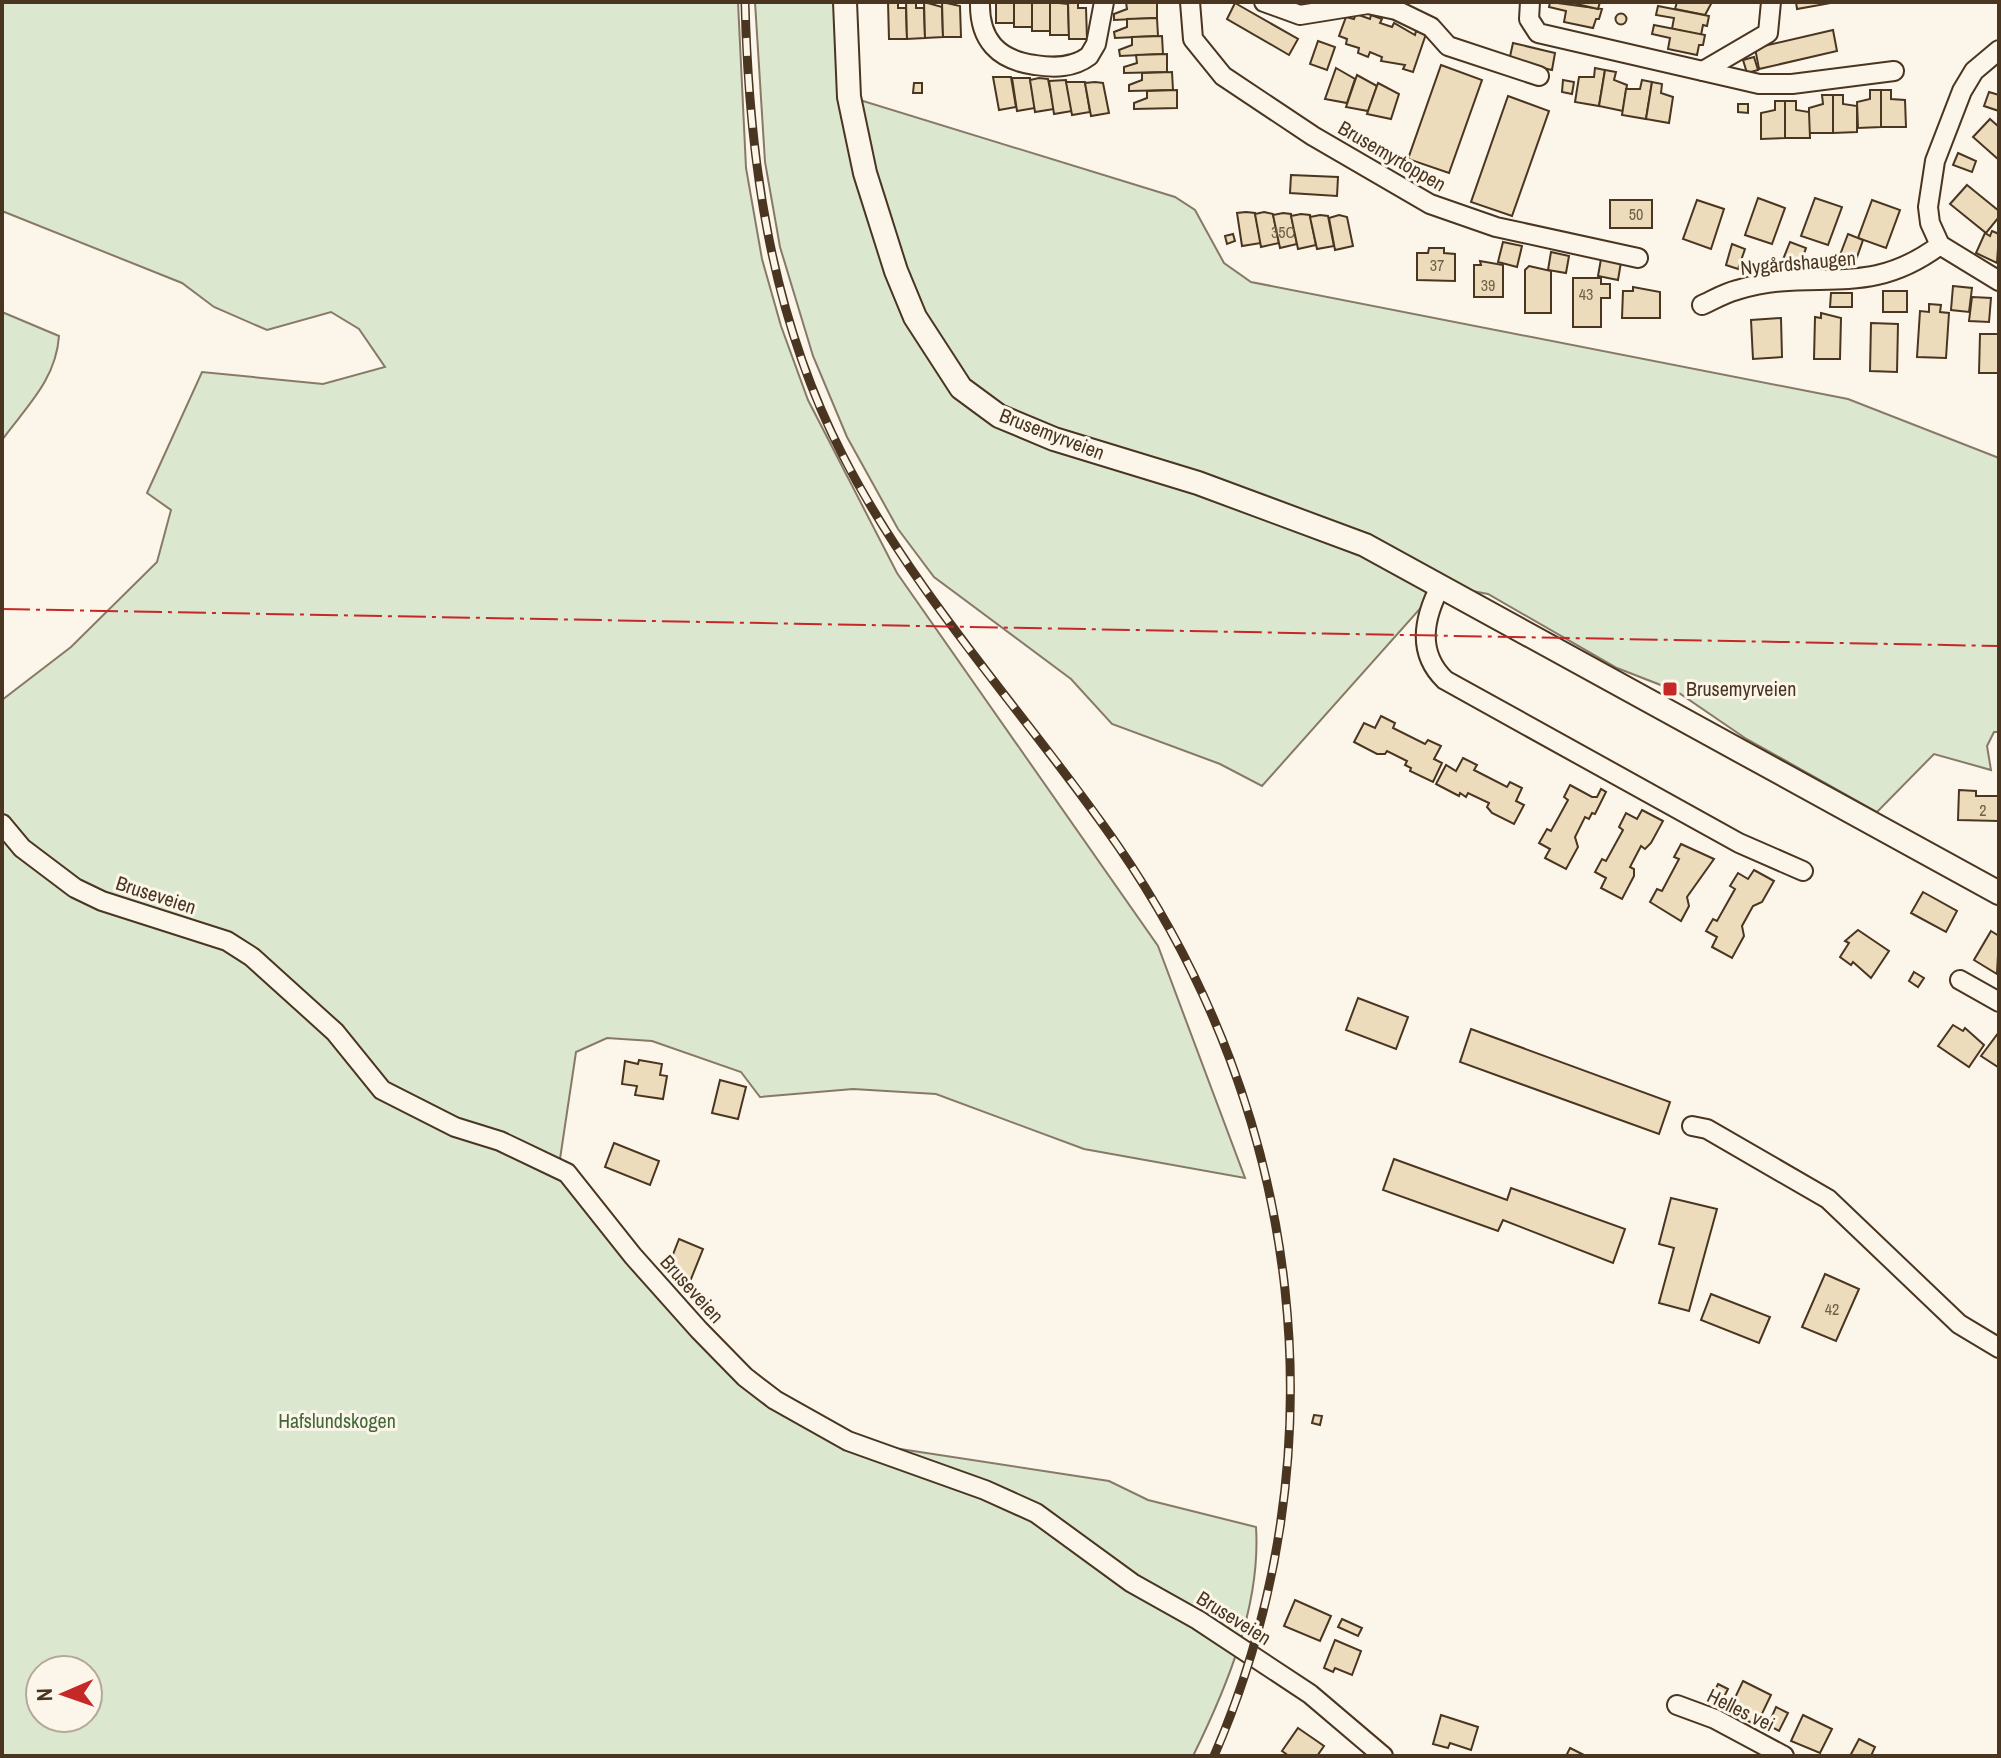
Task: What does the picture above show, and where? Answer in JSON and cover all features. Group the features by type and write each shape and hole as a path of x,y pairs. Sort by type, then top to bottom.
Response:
{"street":[{"name":"Brusemyrveien","path":"845,2 849,97 865,173 896,271 915,317 961,388 999,416 1054,439 1198,483 1365,545 1999,893"},
{"path":"980,2 982,28 995,50 1016,63 1052,68 1083,60 1093,51 1104,2"},
{"name":"Brusemyrtoppen","path":"1190,2 1193,39 1205,59 1223,76 1313,136 1430,204 1496,227 1638,258"},
{"path":"1264,2 1300,15 1368,4 1396,10 1431,27 1448,46 1539,76"},
{"path":"1530,2 1529,19 1538,33 1759,84 1792,84 1894,71"},
{"path":"1703,71 1768,33 1771,2"},
{"path":"1999,50 1967,80 1935,161 1928,207 1930,223 1940,245 1999,281"},
{"name":"Nygårdshaugen","path":"1702,305 1737,290 1764,285 1866,279 1911,264 1940,245"},
{"path":"1441,585 1427,610 1425,630 1432,667 1445,680 1739,843 1803,871"},
{"name":"Bruseveien","path":"2,824 22,848 75,888 102,901 227,941 252,957 335,1032 371,1081 382,1090 455,1127 500,1141 567,1173 633,1256 699,1330 745,1377 775,1400 848,1441 985,1490 1036,1513 1132,1583 1198,1620 1310,1694 1383,1756"},
{"path":"1960,980 1999,1002"},
{"path":"1692,1126 1707,1129 1828,1199 1959,1324 1999,1348"},
{"name":"Helles vei","path":"1677,1705 1715,1719 1784,1756"}],"green space":[{"name":"Hafslundskogen","path":"2,2 738,2 746,168 762,259 781,326 808,400 897,573 1158,946 1245,1178 1084,1149 936,1094 853,1089 760,1097 741,1072 652,1041 607,1038 576,1052 560,1159 567,1173 745,1377 848,1441 1109,1481 1148,1500 1256,1527 1253,1586 1247,1616 1229,1674 1193,1756 2,1756 2,700 71,647 157,562 171,510 147,493 202,372 323,384 385,367 359,329 331,312 267,330 214,307 182,283 2,211"},
{"path":"755,2 846,2 850,97 1175,197 1195,210 1224,263 1251,282 1848,399 1999,458 1999,732 1994,732 1987,746 1991,770 1934,754 1877,812 1745,738 1676,691 1617,668 1488,594 1441,585 1262,786 1220,764 1112,724 1071,679 934,577 898,529 847,437 813,356 780,247 765,162"},
{"path":"2,312 59,336 57,352 46,380 2,440"}],"building":[{"path":"888,2 898,2 898,8 906,8 907,39 889,39"},
{"path":"906,2 916,2 916,8 924,8 925,38 907,39"},
{"path":"924,2 942,7 943,37 925,38"},
{"path":"942,2 960,6 961,37 943,37"},
{"path":"996,2 1014,2 1014,23 996,23"},
{"path":"1014,2 1032,2 1032,27 1014,27"},
{"path":"1032,2 1050,2 1050,31 1032,31"},
{"path":"1050,2 1068,4 1069,35 1050,35"},
{"path":"1068,2 1078,2 1078,8 1086,8 1087,39 1069,39"},
{"path":"1126,2 1157,2 1157,18 1114,20 1114,14 1127,9"},
{"path":"1550,2 1602,9 1593,28 1564,22 1566,11 1549,7"},
{"path":"1568,2 1600,2 1598,9"},
{"path":"1677,2 1712,2 1705,15 1675,9"},
{"path":"1796,2 1831,2 1831,3 1797,9"},
{"path":"1235,3 1298,39 1289,55 1227,19"},
{"path":"1658,6 1709,16 1707,26 1703,25 1701,35 1672,29 1674,18 1656,15"},
{"path":"1356,14 1370,19 1371,15 1382,19 1380,23 1392,27 1394,23 1415,35 1416,31 1426,34 1413,72 1403,69 1405,65 1381,61 1382,57 1370,52 1368,57 1358,53 1359,48 1346,44 1347,39 1339,36 1346,17 1354,19"},
{"path":"1621,14 1626,19 1621,24 1616,19"},
{"path":"1157,18 1158,36 1115,38 1114,32 1127,27 1127,19"},
{"path":"1654,25 1705,35 1703,45 1699,45 1697,55 1668,49 1670,38 1652,34"},
{"path":"1833,30 1837,51 1759,69 1755,48"},
{"path":"1162,36 1163,54 1120,56 1119,50 1132,45 1132,37"},
{"path":"1318,41 1335,47 1327,70 1310,64"},
{"path":"1513,43 1555,53 1552,70 1509,61"},
{"path":"1167,54 1167,72 1124,73 1124,67 1137,63 1136,55"},
{"path":"1754,57 1758,70 1747,73 1743,60"},
{"path":"1441,65 1482,80 1449,173 1408,159"},
{"path":"1336,68 1355,79 1347,103 1325,99"},
{"path":"1595,68 1605,70 1599,106 1575,102 1579,77 1594,77"},
{"path":"1605,70 1616,72 1614,80 1627,85 1623,111 1599,106"},
{"path":"1172,72 1173,90 1129,91 1129,85 1142,80 1142,73"},
{"path":"1357,75 1377,86 1368,111 1346,107"},
{"path":"993,77 1011,77 1016,107 999,110"},
{"path":"1012,78 1030,78 1035,108 1017,111"},
{"path":"1048,79 1054,109 1035,112 1030,80"},
{"path":"1066,80 1072,111 1054,114 1049,81"},
{"path":"1563,80 1574,82 1572,94 1562,92"},
{"path":"1642,80 1652,82 1646,119 1622,115 1626,89 1640,89"},
{"path":"1066,82 1085,82 1090,112 1072,115"},
{"path":"1652,82 1662,84 1661,93 1673,97 1669,123 1646,119"},
{"path":"914,83 922,83 922,93 913,93"},
{"path":"1085,83 1103,83 1109,113 1091,116"},
{"path":"1378,83 1399,94 1391,119 1367,114"},
{"path":"1177,90 1177,108 1134,109 1134,103 1147,98 1147,91"},
{"path":"1870,90 1881,90 1881,127 1858,128 1857,102 1870,99"},
{"path":"1881,90 1891,90 1891,99 1905,100 1906,127 1881,127"},
{"path":"1989,92 1999,95 1999,111 1984,106"},
{"path":"1822,95 1833,95 1833,133 1809,133 1809,108 1823,104"},
{"path":"1833,95 1843,95 1843,104 1857,106 1857,132 1833,133"},
{"path":"1508,96 1549,111 1512,216 1471,202"},
{"path":"1775,101 1785,101 1785,138 1761,139 1761,113 1775,110"},
{"path":"1785,101 1796,101 1796,110 1809,112 1810,138 1785,138"},
{"path":"1738,104 1748,104 1748,113 1738,112"},
{"path":"1990,119 1999,127 1999,160 1973,137"},
{"path":"1958,153 1976,161 1972,172 1953,165"},
{"path":"1291,175 1338,177 1337,196 1290,193"},
{"path":"1967,185 1999,211 1999,217 1986,233 1950,204"},
{"path":"1758,198 1785,208 1772,244 1745,235"},
{"path":"1815,198 1842,207 1828,245 1801,236"},
{"path":"1610,200 1652,200 1652,228 1610,228"},
{"path":"1697,200 1724,209 1711,249 1683,239"},
{"path":"1872,200 1900,210 1886,248 1858,238"},
{"path":"1237,213 1255,213 1261,243 1242,246"},
{"path":"1255,214 1273,214 1279,243 1261,247"},
{"path":"1291,214 1297,244 1280,248 1273,215"},
{"path":"1310,215 1316,245 1298,249 1291,216"},
{"path":"1339,215 1347,217 1353,246 1335,250 1329,218"},
{"path":"1328,216 1334,246 1317,249 1310,217"},
{"path":"1992,231 1999,234 1997,263 1976,253 1985,233 1990,236"},
{"path":"1233,234 1235,241 1227,244 1225,236"},
{"path":"1848,234 1863,240 1856,260 1840,255"},
{"path":"1503,242 1522,246 1517,267 1498,262"},
{"path":"1790,242 1806,248 1799,268 1782,262"},
{"path":"1732,244 1745,249 1738,269 1726,265"},
{"path":"1429,248 1444,248 1444,253 1455,254 1455,281 1417,280 1417,253 1428,253"},
{"path":"1551,252 1569,256 1566,273 1548,270"},
{"path":"1601,259 1621,262 1618,280 1598,276"},
{"path":"1480,261 1503,265 1503,297 1474,297 1474,265 1481,265"},
{"path":"1529,266 1551,271 1551,313 1525,313 1525,270"},
{"path":"1573,278 1601,278 1601,284 1610,284 1610,298 1601,298 1601,327 1573,327"},
{"path":"1953,286 1972,288 1969,312 1951,310"},
{"path":"1633,287 1660,292 1660,318 1622,318 1623,291 1633,291"},
{"path":"1883,291 1907,291 1907,312 1883,312"},
{"path":"1831,293 1852,293 1852,307 1830,307"},
{"path":"1972,297 1991,298 1989,322 1969,321"},
{"path":"1929,304 1941,305 1940,312 1949,313 1946,358 1917,357 1920,311 1929,312"},
{"path":"1821,313 1841,318 1840,359 1814,359 1815,317 1821,318"},
{"path":"1781,318 1782,357 1753,359 1751,320"},
{"path":"1871,323 1898,324 1897,372 1870,371"},
{"path":"1980,334 1999,334 1999,373 1979,373"},
{"path":"1381,716 1395,723 1393,728 1425,744 1428,740 1441,746 1434,759 1442,763 1433,782 1410,771 1411,768 1405,765 1407,761 1387,751 1377,754 1354,742 1364,723 1375,728"},
{"path":"1463,758 1477,765 1474,770 1507,787 1510,782 1522,788 1516,801 1524,805 1514,824 1492,813 1487,807 1489,803 1468,793 1466,797 1460,793 1459,796 1436,784 1446,765 1456,771"},
{"path":"1570,785 1592,797 1597,797 1601,789 1606,792 1595,814 1592,813 1589,819 1585,817 1575,837 1578,847 1566,869 1545,858 1550,849 1539,843 1547,829 1551,831 1568,800 1564,797"},
{"path":"1959,790 1976,791 1976,796 1999,796 1999,821 1958,820"},
{"path":"1642,810 1663,821 1651,843 1645,849 1641,846 1630,867 1634,869 1634,876 1622,899 1601,888 1606,878 1595,872 1602,859 1606,861 1623,830 1619,827 1626,813 1637,819"},
{"path":"1681,844 1714,859 1687,897 1689,906 1681,921 1650,902 1657,889 1662,891 1679,859 1674,857"},
{"path":"1754,870 1774,881 1762,902 1753,906 1742,926 1744,936 1732,958 1712,947 1717,937 1706,931 1713,919 1717,921 1735,889 1730,886 1738,873 1748,879"},
{"path":"1923,892 1957,911 1946,932 1911,913"},
{"path":"1858,930 1889,951 1871,978 1853,962 1851,965 1840,957 1849,943 1845,941"},
{"path":"1991,931 1999,936 1997,974 1974,960"},
{"path":"1914,972 1924,978 1918,987 1909,981"},
{"path":"1358,998 1408,1017 1396,1049 1346,1030"},
{"path":"1953,1025 1963,1031 1965,1028 1984,1045 1969,1067 1938,1046"},
{"path":"1471,1029 1670,1102 1659,1134 1460,1062"},
{"path":"1999,1032 1999,1065 1998,1067 1981,1056"},
{"path":"639,1060 662,1064 660,1075 667,1076 663,1099 635,1095 637,1086 622,1084 625,1061 638,1064"},
{"path":"720,1080 746,1087 738,1119 712,1113"},
{"path":"614,1143 659,1161 650,1185 605,1167"},
{"path":"1394,1159 1507,1200 1511,1188 1625,1229 1613,1263 1503,1220 1498,1231 1383,1190"},
{"path":"1671,1198 1717,1209 1689,1311 1659,1303 1674,1248 1659,1244"},
{"path":"679,1239 703,1249 691,1279 684,1276 682,1281 667,1270"},
{"path":"1825,1274 1859,1289 1836,1341 1802,1327"},
{"path":"1711,1294 1770,1317 1759,1343 1701,1320"},
{"path":"1314,1415 1322,1416 1320,1425 1312,1423"},
{"path":"1295,1600 1331,1616 1320,1641 1284,1626"},
{"path":"1342,1619 1362,1628 1358,1636 1338,1627"},
{"path":"1335,1640 1361,1651 1352,1675 1335,1668 1333,1672 1324,1668"},
{"path":"1743,1681 1771,1695 1758,1722 1754,1720 1752,1723 1732,1713 1734,1710 1730,1708"},
{"path":"1718,1684 1728,1689 1721,1703 1711,1698"},
{"path":"1776,1707 1788,1713 1779,1731 1768,1725"},
{"path":"1441,1715 1478,1727 1471,1750 1450,1743 1448,1748 1433,1744"},
{"path":"1803,1715 1832,1729 1820,1753 1791,1741"},
{"path":"1298,1728 1324,1746 1317,1756 1289,1756 1282,1751"},
{"path":"1859,1739 1875,1747 1871,1756 1850,1756"},
{"path":"1570,1748 1586,1756 1566,1756"}],"railway":[{"path":"745,2 752,119 768,235 797,347 818,402 843,456 904,558 1118,846 1181,950 1230,1059 1265,1173 1285,1289 1290,1406 1280,1524 1255,1641 1214,1756"}],"power":[{"path":"2,609 1999,646"}],"place":[{"name":"Brusemyrveien","path":"1670,689"}]}
